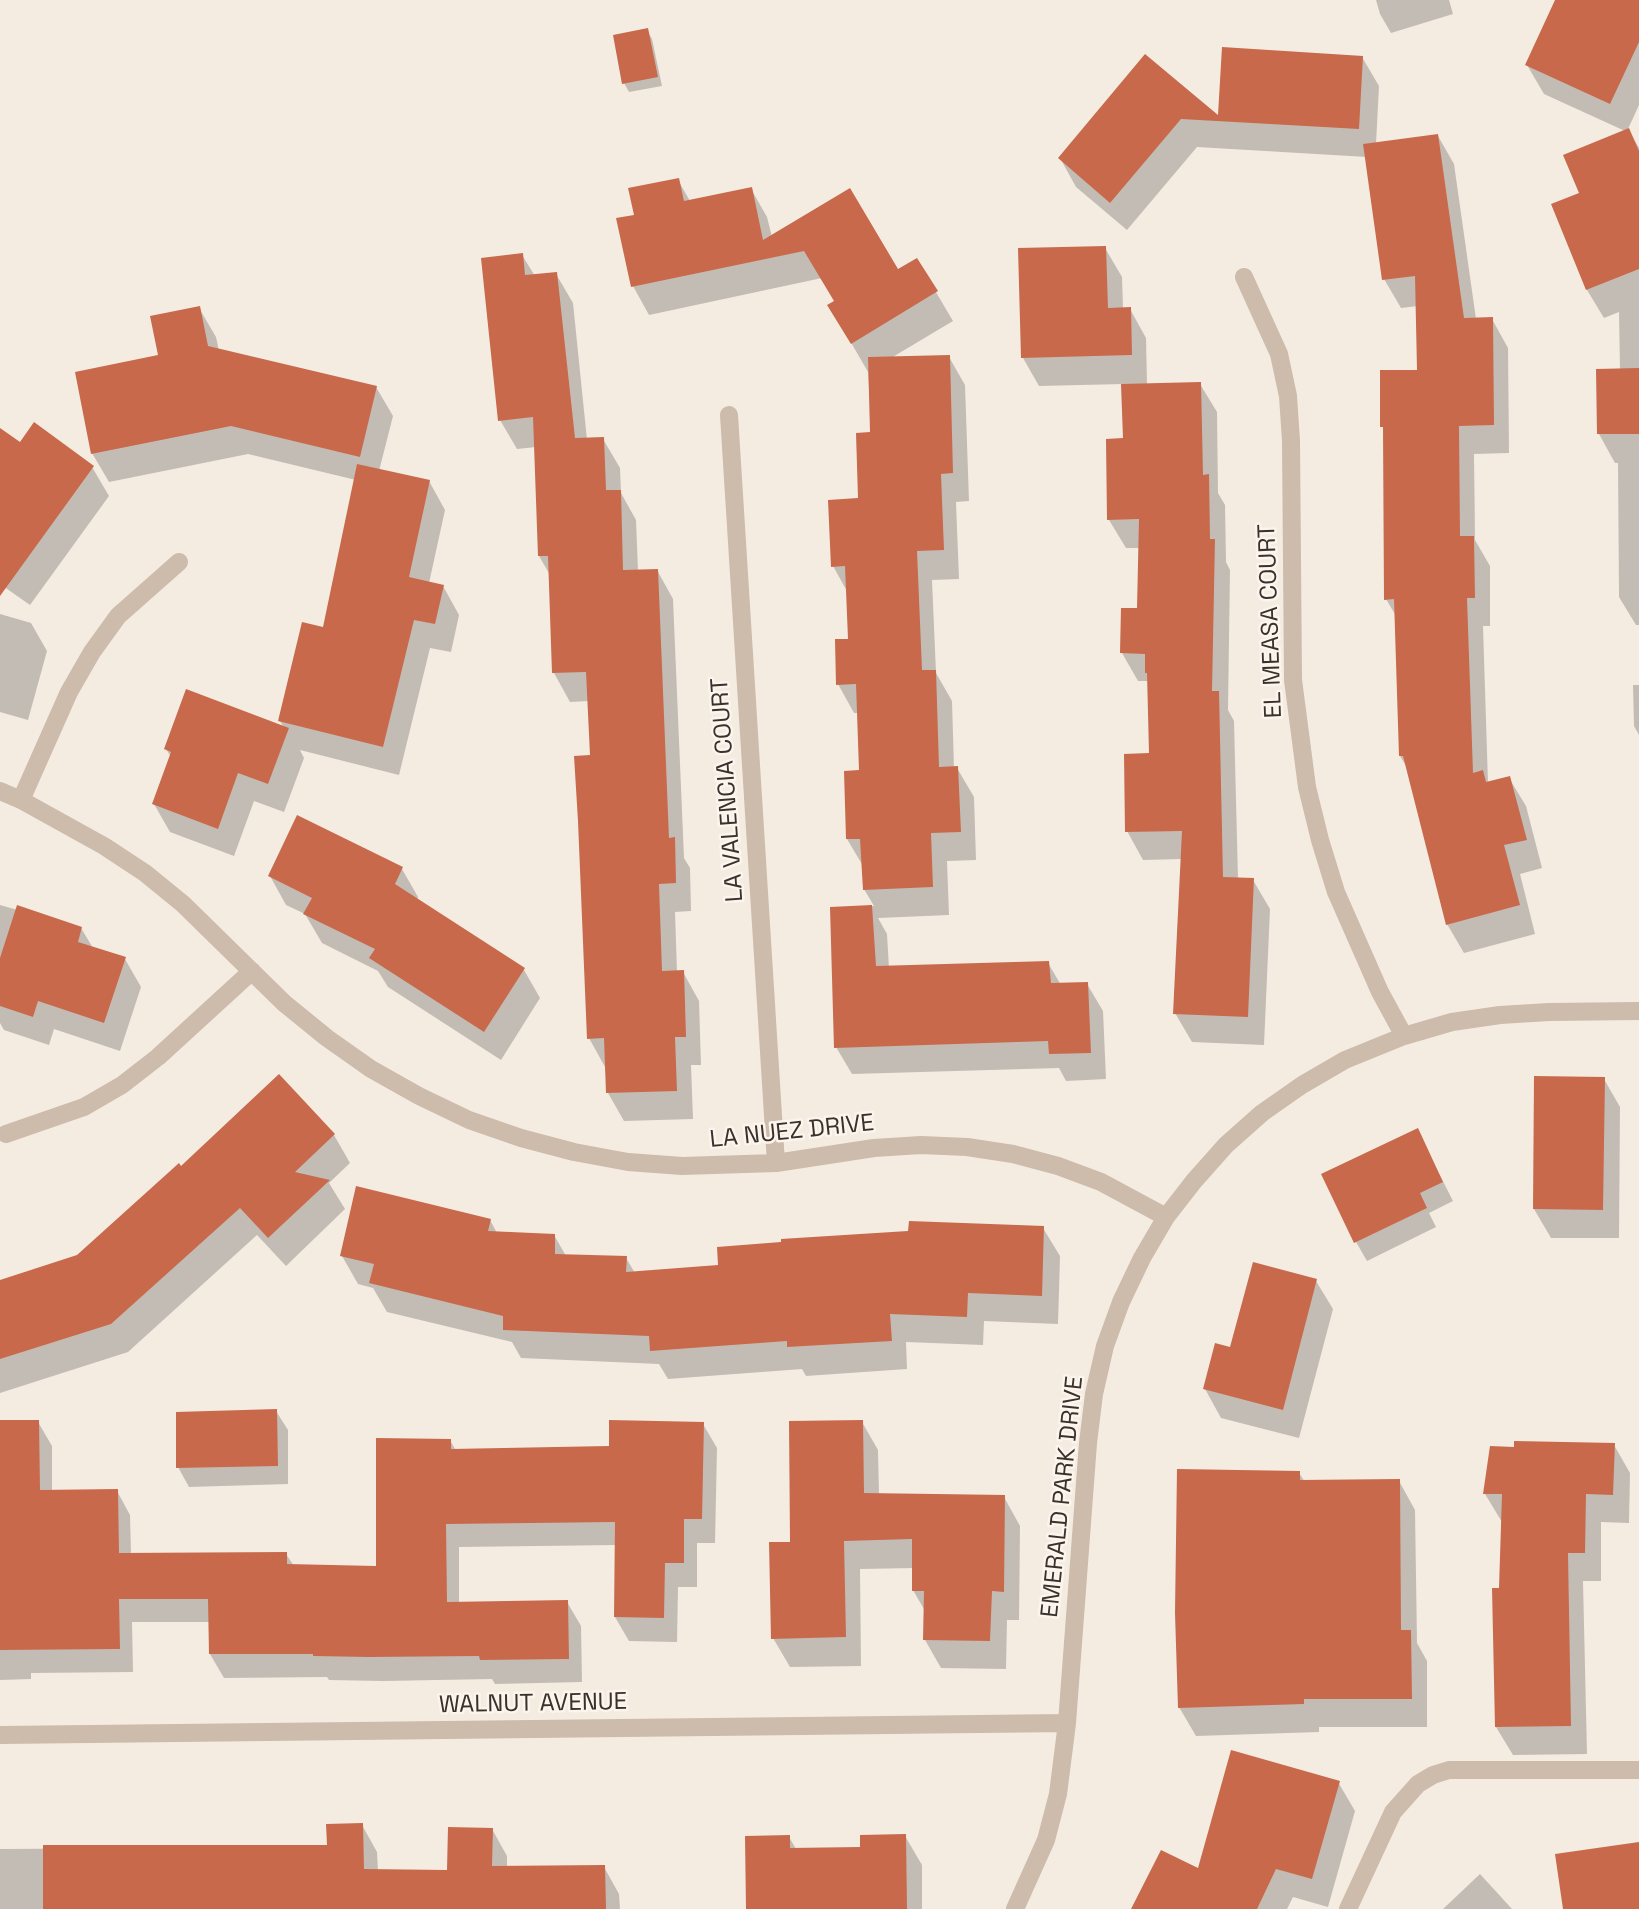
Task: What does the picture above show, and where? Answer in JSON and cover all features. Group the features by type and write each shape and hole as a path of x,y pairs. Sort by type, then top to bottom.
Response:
{"street":[{"name":"EL MEASA COURT","path":"1244,276 1279,354 1288,396 1291,440 1293,680 1307,787 1336,891 1380,992 1404,1036"},
{"name":"LA VALENCIA COURT","path":"729,415 776,1163"},
{"path":"21,800 69,692 92,652 118,616 179,562"},
{"name":"LA NUEZ DRIVE","path":"0,791 104,846 145,873 183,904 285,1003 349,1053 419,1096 469,1119 521,1138 573,1152 628,1162 682,1166 776,1163 874,1148 921,1145 967,1147 1013,1154 1058,1166 1101,1182 1166,1217"},
{"path":"6,1134 84,1107 122,1085 158,1057 252,971"},
{"name":"EMERALD PARK DRIVE","path":"1015,1909 1046,1840 1058,1794 1067,1723 1094,1394 1105,1346 1121,1302 1166,1217 1226,1145 1262,1113 1345,1060 1404,1036 1452,1022 1549,1012 1639,1011"},
{"name":"WALNUT AVENUE","path":"0,1735 1067,1723"},
{"path":"1348,1909 1393,1812 1418,1784 1433,1775 1449,1770 1639,1770"}],"building":[{"path":"1555,0 1639,0 1639,42 1610,104 1525,65"},
{"path":"648,28 658,77 622,84 613,35"},
{"path":"1222,47 1363,56 1359,129 1181,119 1110,203 1058,158 1145,54 1218,115"},
{"path":"1629,128 1639,151 1639,269 1586,290 1551,204 1579,193 1563,155"},
{"path":"1438,134 1464,318 1493,317 1494,425 1459,426 1460,536 1474,536 1475,598 1467,598 1473,773 1483,770 1486,782 1510,776 1527,840 1504,845 1520,905 1446,925 1403,756 1399,756 1394,599 1384,600 1380,370 1417,370 1415,276 1382,280 1363,144"},
{"path":"679,178 684,201 752,187 763,240 850,188 898,269 917,258 938,291 851,344 827,305 834,301 804,251 631,287 616,218 634,215 628,188"},
{"path":"1106,246 1108,308 1131,307 1132,355 1021,358 1018,248"},
{"path":"523,253 525,275 557,272 575,438 604,437 606,490 621,490 623,570 658,569 669,838 675,837 676,883 659,884 662,971 684,970 686,1037 675,1037 677,1091 606,1093 604,1038 587,1039 574,756 590,755 586,672 552,673 548,556 538,556 533,417 498,421 481,258"},
{"path":"200,306 208,346 377,386 360,457 231,426 91,454 75,372 158,355 150,316"},
{"path":"950,355 953,473 941,474 944,550 917,551 922,670 936,670 939,767 958,766 961,832 931,833 933,887 863,890 860,839 846,839 844,771 859,770 856,684 836,685 835,639 848,639 845,566 831,567 828,500 858,498 856,433 870,432 868,357"},
{"path":"1639,368 1639,434 1597,434 1596,369"},
{"path":"1201,382 1203,475 1209,474 1210,539 1215,539 1212,691 1219,691 1223,877 1254,878 1248,1017 1173,1014 1182,831 1125,832 1124,754 1149,753 1147,673 1145,654 1120,653 1121,608 1137,608 1139,519 1107,520 1106,439 1123,438 1121,384"},
{"path":"34,422 94,466 0,596 0,428 20,442"},
{"path":"357,464 430,480 409,577 444,585 435,624 414,620 383,747 278,721 302,622 323,627"},
{"path":"186,689 289,728 268,784 238,773 218,829 152,804 171,752 164,749"},
{"path":"297,815 403,867 395,884 525,968 484,1032 369,958 375,949 303,914 312,898 268,876"},
{"path":"17,905 82,927 78,942 126,957 104,1023 38,1001 33,1017 0,1006 0,958"},
{"path":"872,905 876,966 1049,961 1051,983 1088,982 1091,1053 1049,1054 1048,1041 834,1048 830,907"},
{"path":"279,1074 335,1134 295,1172 330,1180 268,1238 240,1208 111,1324 0,1359 0,1280 77,1255 179,1163 181,1166"},
{"path":"1534,1076 1605,1077 1603,1210 1533,1209"},
{"path":"1418,1128 1443,1182 1420,1193 1427,1208 1354,1243 1321,1174"},
{"path":"356,1186 491,1219 488,1231 555,1234 555,1254 627,1256 626,1272 718,1265 717,1247 781,1242 781,1239 908,1231 909,1221 1044,1226 1042,1296 968,1293 967,1317 890,1314 892,1341 787,1347 787,1341 650,1351 649,1336 503,1330 503,1316 369,1283 374,1264 340,1256"},
{"path":"1253,1262 1317,1279 1283,1410 1203,1389 1215,1343 1230,1347"},
{"path":"277,1409 278,1466 176,1468 176,1412"},
{"path":"0,1420 39,1420 40,1490 118,1489 119,1553 287,1552 287,1564 376,1566 376,1438 451,1439 451,1449 609,1446 609,1420 704,1422 702,1519 684,1519 684,1563 665,1563 664,1618 614,1617 615,1522 446,1524 447,1602 568,1600 569,1659 480,1660 479,1656 209,1654 208,1599 119,1599 120,1649 0,1650"},
{"path":"863,1420 864,1493 1005,1495 1004,1592 992,1591 990,1641 923,1640 924,1591 912,1591 912,1539 844,1541 846,1637 771,1639 769,1542 790,1542 789,1421"},
{"path":"1514,1441 1615,1443 1613,1495 1586,1494 1585,1553 1568,1553 1571,1726 1495,1727 1492,1588 1499,1588 1502,1494 1483,1494 1490,1446 1514,1447"},
{"path":"1177,1469 1300,1471 1300,1480 1400,1479 1401,1630 1411,1630 1412,1699 1304,1699 1304,1704 1178,1708 1175,1613"},
{"path":"1231,1750 1340,1781 1312,1879 1276,1869 1257,1909 1131,1909 1161,1850 1198,1868"},
{"path":"363,1823 364,1869 447,1870 448,1827 493,1828 492,1866 605,1865 606,1909 43,1909 43,1845 327,1845 326,1824"},
{"path":"906,1834 907,1909 746,1909 745,1836 790,1835 790,1848 860,1847 860,1835"},
{"path":"1639,1842 1639,1909 1563,1909 1555,1854"}]}
